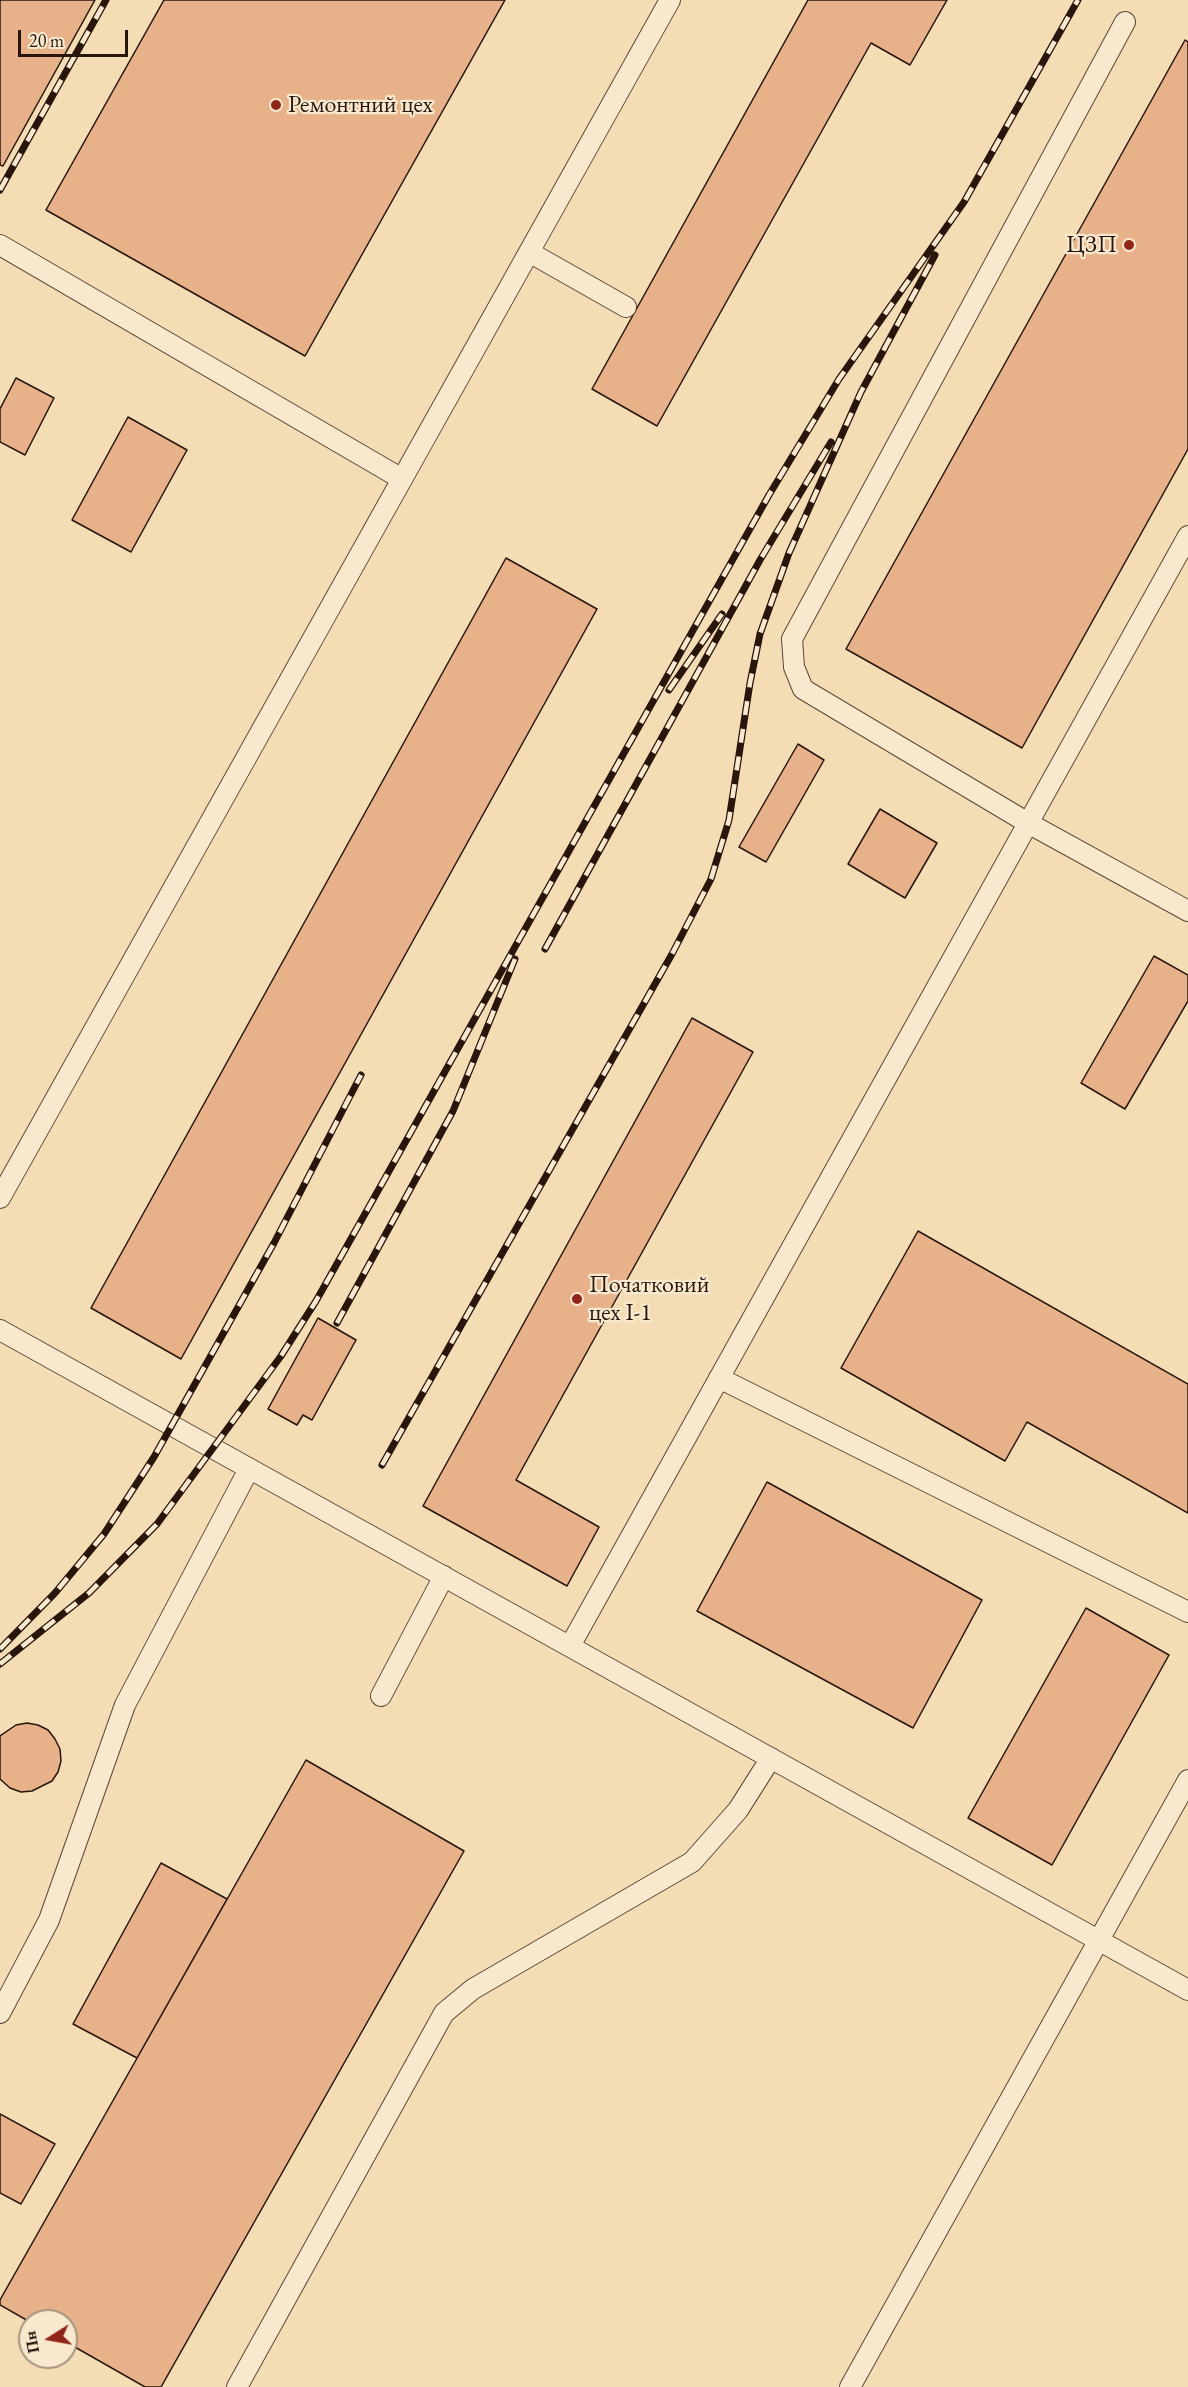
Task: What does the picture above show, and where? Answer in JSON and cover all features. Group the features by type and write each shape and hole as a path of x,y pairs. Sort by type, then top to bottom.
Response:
{"lane":[{"path":"0,1198 670,0"},
{"path":"1125,22 792,639 794,667 803,689 1028,823 1188,911"},
{"path":"0,245 402,479"},
{"path":"529,252 626,307"},
{"path":"570,1646 1188,536"},
{"path":"0,1330 1188,1990"},
{"path":"719,1378 1188,1612"},
{"path":"0,2013 49,1920 124,1705 249,1469"},
{"path":"381,1696 444,1576"},
{"path":"237,2387 444,2013 473,1989 692,1862 738,1810 771,1758"},
{"path":"850,2387 1188,1780"}],"building":[{"path":"0,0 95,0 3,166 0,165"},
{"name":"Ремонтний цех","path":"164,0 505,0 305,356 46,210"},
{"path":"808,0 947,0 910,65 871,43 657,426 592,389"},
{"name":"ЦЗП","path":"1185,40 1188,42 1188,449 1022,748 846,649"},
{"path":"16,378 54,398 25,455 0,442 0,409"},
{"path":"128,417 187,450 131,552 72,520"},
{"path":"506,558 597,609 181,1359 91,1308"},
{"path":"798,744 824,760 766,862 739,847"},
{"path":"880,809 937,843 905,898 848,864"},
{"path":"1154,956 1188,975 1188,1001 1125,1109 1081,1083"},
{"name":"Початковий цех І-1","path":"692,1018 753,1052 516,1480 599,1527 567,1586 423,1506"},
{"path":"918,1231 1188,1384 1188,1513 1027,1422 1005,1461 841,1368"},
{"path":"318,1318 356,1340 312,1420 303,1415 297,1425 268,1409"},
{"path":"767,1482 982,1600 913,1728 697,1611"},
{"path":"1086,1608 1169,1655 1052,1865 968,1818"},
{"path":"27,1723 48,1730 60,1749 61,1761 52,1781 32,1791 21,1792 10,1788 0,1779 0,1736 16,1725"},
{"path":"306,1760 464,1851 161,2387 145,2387 78,2349 78,2309 18,2309 18,2315 0,2305 0,2300"},
{"path":"161,1863 227,1899 137,2058 73,2024"},
{"path":"0,2114 55,2144 21,2204 0,2193"}],"railway":[{"path":"0,190 106,0"},
{"path":"0,1664 89,1593 157,1524 281,1356 316,1301 769,495 839,379 964,202 1078,0"},
{"path":"382,1465 672,954 711,879 729,820 750,683 760,634 789,553 861,392 935,255"},
{"path":"545,949 760,560 831,442"},
{"path":"669,690 722,614"},
{"path":"337,1323 453,1111 515,959"},
{"path":"0,1649 55,1593 104,1534 154,1457 274,1243 361,1075"}],"place":[{"name":"Ремонтний цех","path":"276,105"},
{"name":"ЦЗП","path":"1129,245"},
{"name":"Початковий цех І-1","path":"577,1299"}]}
